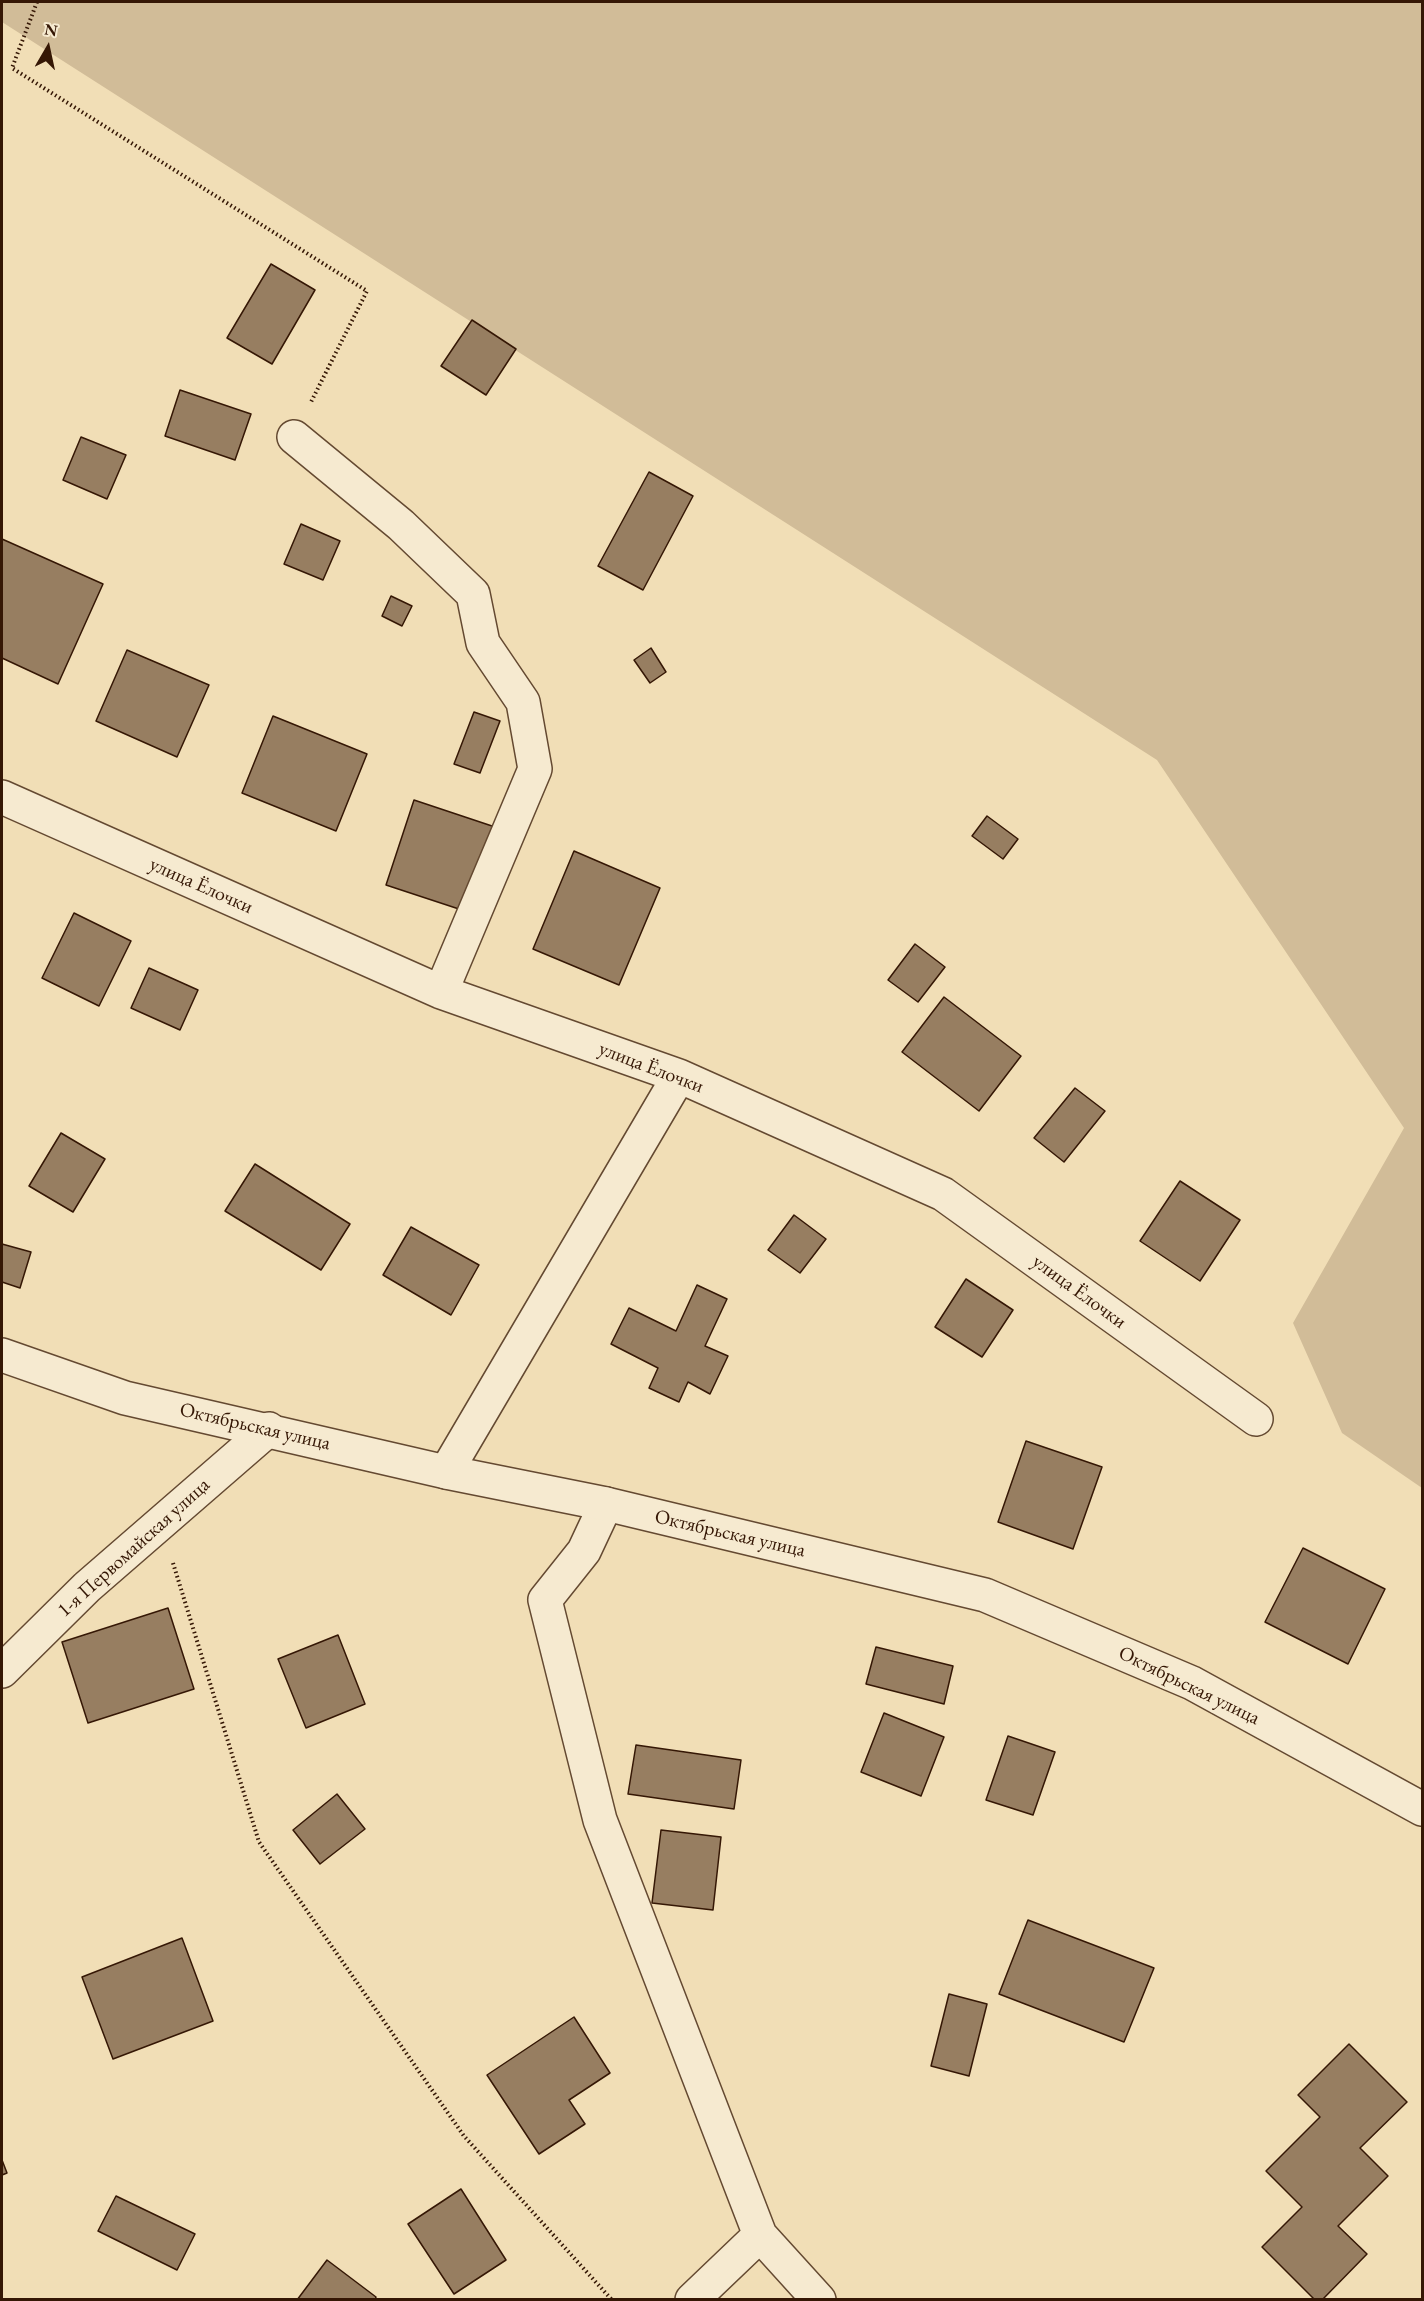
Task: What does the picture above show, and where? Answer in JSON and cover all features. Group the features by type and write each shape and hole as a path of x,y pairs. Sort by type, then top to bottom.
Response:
{"street":[{"path":"294,437 401,525 473,594 483,643 523,702 535,769 441,992"},
{"name":"улица Ёлочки","path":"2,797 441,992 679,1076 944,1194 1256,1419"},
{"path":"446,1472 679,1076"},
{"name":"Октябрьская улица","path":"2,1355 125,1398 269,1429 446,1472 606,1504 986,1595 1192,1683 1422,1809"},
{"name":"1-я Первомайская улица","path":"2,1671 160,1522 269,1429"},
{"path":"606,1504 584,1551 545,1600 600,1820 760,2235 819,2300"},
{"path":"692,2300 760,2235"}],"path":[{"path":"37,2 12,68 367,291 294,437"},
{"path":"160,1522 259,1842 464,2136 612,2300"}],"shaded area":[{"path":"2,2 1422,2 1422,1488 1342,1433 1293,1323 1404,1128 1157,760 2,22"}],"building":[{"path":"271,264 315,290 272,364 227,338"},
{"path":"472,320 516,349 486,395 441,366"},
{"path":"180,390 251,414 235,460 165,436"},
{"path":"81,437 126,455 107,499 63,480"},
{"path":"649,472 693,496 643,590 598,566"},
{"path":"301,524 340,541 323,580 284,564"},
{"path":"2,539 103,584 58,684 2,658"},
{"path":"391,596 412,606 402,626 382,616"},
{"path":"651,648 666,672 650,683 634,660"},
{"path":"127,650 209,685 177,757 96,721"},
{"path":"474,712 500,721 480,773 454,764"},
{"path":"273,716 367,754 336,831 242,793"},
{"path":"414,800 495,827 468,912 386,885"},
{"path":"987,816 1018,839 1003,859 972,836"},
{"path":"574,851 660,888 619,985 533,949"},
{"path":"74,913 131,941 99,1006 42,978"},
{"path":"915,944 945,967 918,1002 888,980"},
{"path":"149,968 198,990 180,1030 131,1008"},
{"path":"944,997 1021,1056 979,1111 902,1052"},
{"path":"1075,1088 1105,1111 1064,1162 1034,1138"},
{"path":"61,1133 105,1159 73,1212 29,1186"},
{"path":"255,1164 350,1224 321,1270 225,1211"},
{"path":"1180,1181 1240,1220 1200,1281 1140,1241"},
{"path":"794,1215 826,1239 800,1273 768,1250"},
{"path":"411,1227 479,1265 451,1315 383,1275"},
{"path":"2,1244 31,1252 20,1288 2,1282"},
{"path":"966,1279 1013,1310 982,1357 935,1327"},
{"path":"697,1285 727,1299 705,1346 728,1356 710,1394 688,1382 679,1402 649,1388 658,1368 611,1344 629,1308 676,1331"},
{"path":"1026,1441 1102,1467 1073,1549 998,1522"},
{"path":"1303,1548 1385,1589 1348,1664 1265,1622"},
{"path":"168,1608 194,1689 88,1723 62,1642"},
{"path":"338,1635 365,1704 306,1728 278,1659"},
{"path":"876,1647 953,1666 944,1704 866,1684"},
{"path":"884,1713 944,1737 921,1796 861,1772"},
{"path":"1008,1736 1055,1752 1033,1815 986,1800"},
{"path":"636,1745 741,1760 734,1809 628,1794"},
{"path":"337,1794 365,1829 320,1864 293,1830"},
{"path":"661,1830 721,1837 713,1910 652,1903"},
{"path":"1028,1920 1154,1968 1124,2042 999,1994"},
{"path":"182,1938 213,2021 113,2059 82,1977"},
{"path":"949,1994 987,2004 969,2076 931,2066"},
{"path":"574,2017 610,2073 569,2100 585,2124 539,2154 487,2075"},
{"path":"1349,2044 1407,2102 1360,2148 1388,2176 1338,2226 1367,2254 1322,2300 1315,2300 1262,2247 1302,2207 1266,2171 1320,2117 1298,2095"},
{"path":"2,2160 7,2173 2,2175"},
{"path":"461,2189 506,2260 454,2294 408,2224"},
{"path":"116,2196 195,2234 177,2270 98,2231"},
{"path":"327,2260 376,2297 375,2300 297,2300"}]}
